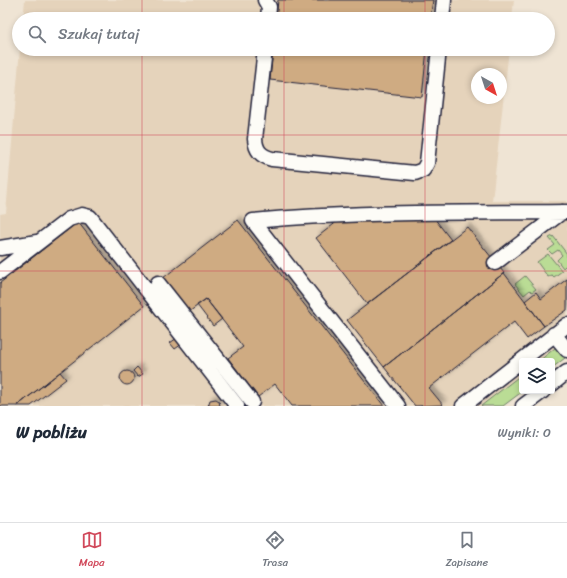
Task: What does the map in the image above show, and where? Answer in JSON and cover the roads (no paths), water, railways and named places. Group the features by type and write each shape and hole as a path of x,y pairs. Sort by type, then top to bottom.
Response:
{"street":[{"path":"443,12 444,0"},
{"path":"264,56 255,139 255,146 258,153 264,157 272,159 415,173 423,170 427,163 438,56"},
{"path":"495,263 564,212"},
{"path":"398,406 253,221 305,216 402,213 564,212"},
{"path":"0,272 75,216 87,215 93,218 237,406"},
{"path":"0,248 40,241"},
{"path":"158,283 252,402"},
{"path":"463,406 567,325"},
{"path":"554,334 567,350"},
{"path":"555,382 566,375"},
{"path":"523,406 539,394"}]}
